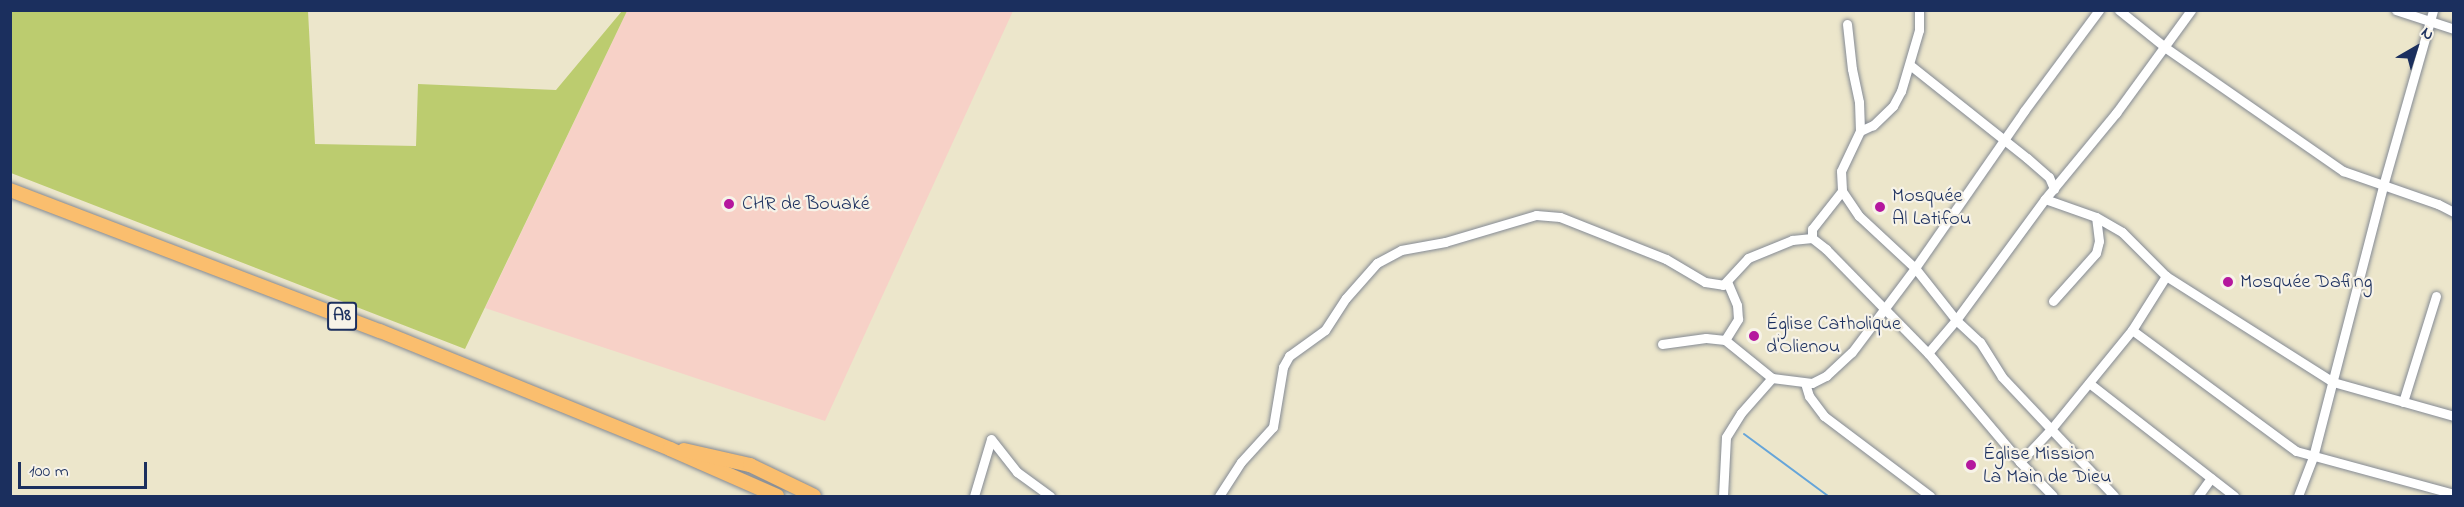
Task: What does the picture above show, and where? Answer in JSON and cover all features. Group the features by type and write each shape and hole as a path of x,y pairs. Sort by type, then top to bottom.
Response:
{"main road":[{"name":"A8","path":"10,190 370,327 670,449 777,496"},
{"name":"A8","path":"670,449 703,453 750,465 814,496"}],"street":[{"path":"1860,130 1873,125 1893,106 1910,65 1919,30 1919,10"},
{"path":"1662,344 1706,339 1725,340 1772,378 1812,383 1826,376 1852,352 1915,268 2003,140 2099,10"},
{"path":"2119,10 2166,48 2343,171 2438,204 2454,212"},
{"path":"1928,353 1956,320 2045,199 2166,48 2191,10"},
{"path":"2396,10 2454,29"},
{"path":"2298,496 2313,457 2383,186 2433,10"},
{"path":"1847,24 1852,69 1859,102 1860,130 1841,171 1842,191 1859,216 1915,268 1956,320 1980,342 2002,377 2114,496"},
{"path":"1910,65 2049,177 2054,189"},
{"path":"1842,191 1812,229 1812,238 1928,353 2020,462 2053,496"},
{"path":"2045,199 2096,217 2122,232 2166,276 2333,382 2454,416"},
{"path":"1219,496 1241,462 1273,427 1282,367 1289,356 1325,330 1346,298 1377,263 1401,250 1446,242 1536,215 1560,217 1665,260 1705,282 1723,285 1748,258 1792,240 1812,238"},
{"path":"2053,301 2096,253 2099,242 2096,217"},
{"path":"2020,462 2052,428 2132,330 2166,276"},
{"path":"1725,340 1737,319 1737,306 1727,282"},
{"path":"2403,402 2436,296"},
{"path":"2132,330 2296,451 2454,494"},
{"path":"1724,496 1726,437 1741,413 1772,378"},
{"path":"1805,383 1809,396 1824,416 1930,496"},
{"path":"2089,383 2234,496"},
{"path":"974,496 991,439 1017,472 1050,496"},
{"path":"2198,496 2211,478"}],"shaded area":[{"name":"CHR de Bouaké","path":"627,11 1013,11 825,421 485,308"}],"green space":[{"path":"10,11 308,11 315,144 416,146 418,84 556,90 622,11 627,11 465,349 11,173"}],"waterway":[{"path":"1744,434 1828,496"}],"place":[{"name":"CHR de Bouaké","path":"729,204"},
{"name":"Mosquée Al Latifou","path":"1880,207"},
{"name":"Mosquée Dafing","path":"2228,282"},
{"name":"Église Catholique d'Olienou","path":"1754,336"},
{"name":"Église Mission La Main de Dieu","path":"1971,465"}]}
